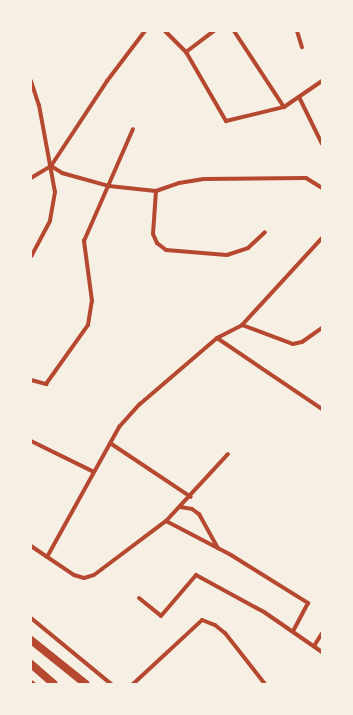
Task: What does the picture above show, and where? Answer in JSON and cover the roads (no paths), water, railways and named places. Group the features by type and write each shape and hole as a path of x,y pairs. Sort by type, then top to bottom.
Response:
{"highway":[{"path":"31,640 86,684"},
{"path":"31,664 54,684"}],"street":[{"path":"31,178 51,166 107,81 145,31"},
{"path":"165,31 186,52 226,121 284,107 322,81"},
{"path":"186,52 214,31"},
{"path":"234,31 284,107"},
{"path":"297,31 302,47"},
{"path":"31,81 39,105 55,192 53,212 46,231 31,256"},
{"path":"299,97 322,144"},
{"path":"31,380 46,384 88,325 92,301 84,241 133,129"},
{"path":"51,166 62,173 109,186 156,191 179,183 204,179 306,178 322,188"},
{"path":"156,191 153,234 157,243 166,250 220,255 234,254 248,248 265,232"},
{"path":"47,557 119,427 140,404 217,338 242,325 322,238"},
{"path":"242,325 288,344 302,342 322,328"},
{"path":"217,338 322,409"},
{"path":"31,441 94,472"},
{"path":"110,444 191,497"},
{"path":"31,546 74,575 84,578 94,575 166,521 191,497 228,454"},
{"path":"180,507 192,509 199,514 218,548"},
{"path":"166,521 218,548 308,603 293,631"},
{"path":"139,598 161,616 196,575 264,612 322,652"},
{"path":"31,618 112,684"},
{"path":"133,684 202,620 215,625 225,633 265,684"},
{"path":"314,646 322,633"}]}
